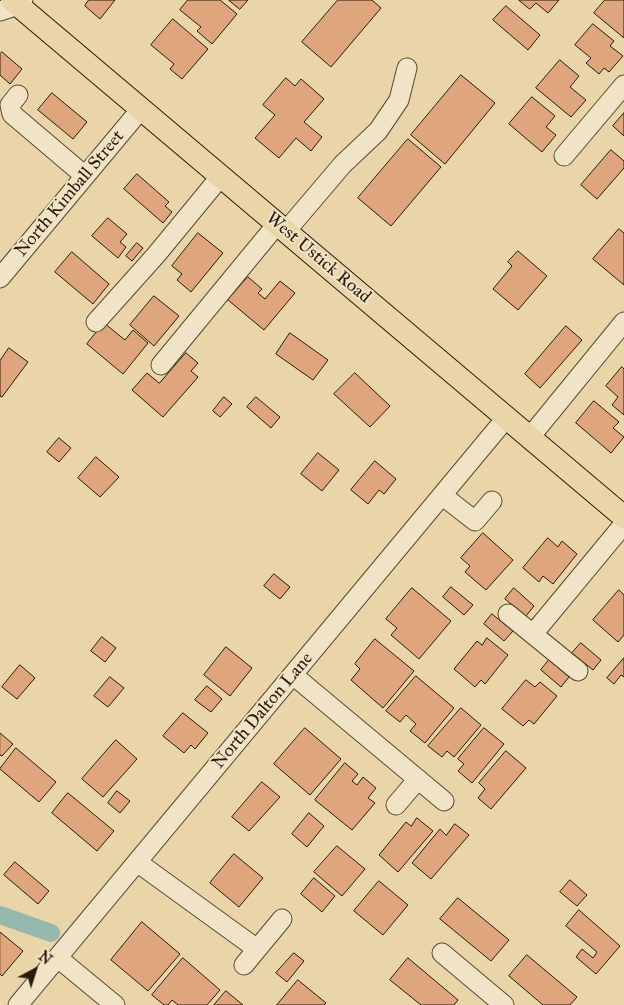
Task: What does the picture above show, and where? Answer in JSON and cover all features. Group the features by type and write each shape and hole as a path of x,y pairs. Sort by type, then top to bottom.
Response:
{"main road":[{"name":"West Ustick Road","path":"13,4 282,227 624,516"}],"street":[{"path":"161,365 282,227 343,164 378,132 399,100 407,68"},
{"path":"564,156 624,85"},
{"path":"18,95 10,105 12,114 85,176"},
{"name":"North Kimball Street","path":"0,278 141,109"},
{"path":"96,322 156,255 221,176"},
{"path":"530,437 624,322"},
{"name":"North Dalton Lane","path":"18,1005 507,417"},
{"path":"443,496 475,521 492,502"},
{"path":"533,634 624,524"},
{"path":"508,614 578,670"},
{"path":"293,675 444,800"},
{"path":"396,805 418,779"},
{"path":"137,862 257,949"},
{"path":"244,965 282,920"},
{"path":"442,953 504,1005"},
{"path":"58,958 114,1005"}],"building":[{"path":"89,0 115,0 100,19 85,6"},
{"path":"188,0 220,0 237,14 212,44 197,31 201,27 180,10"},
{"path":"229,0 248,0 240,9"},
{"path":"338,0 372,0 381,8 331,67 302,42"},
{"path":"519,0 559,0 548,13 536,3 530,9"},
{"path":"605,0 624,0 624,38 594,13"},
{"path":"506,6 540,35 528,50 493,20"},
{"path":"173,19 208,49 182,79 170,69 174,64 151,45"},
{"path":"593,24 614,41 610,46 623,56 609,72 604,68 599,74 586,63 591,58 575,45"},
{"path":"2,52 22,69 10,84 0,75 0,54"},
{"path":"560,60 579,76 570,87 586,100 571,117 536,88"},
{"path":"461,75 495,103 445,164 411,135"},
{"path":"286,78 295,86 301,79 324,99 304,122 322,137 311,151 296,138 279,158 255,138 275,115 263,105"},
{"path":"52,93 87,122 73,139 38,110"},
{"path":"532,97 555,116 546,127 556,135 542,152 509,124"},
{"path":"624,113 624,136 613,126"},
{"path":"408,139 441,167 391,226 358,198"},
{"path":"611,150 624,161 624,168 597,199 581,185"},
{"path":"137,174 169,202 165,206 172,212 163,223 124,189"},
{"path":"108,218 127,234 120,242 126,247 118,258 92,236"},
{"path":"619,229 624,233 624,285 593,259"},
{"path":"198,233 223,253 191,292 177,280 182,274 172,266"},
{"path":"137,243 143,248 132,261 126,256"},
{"path":"518,251 547,276 518,310 493,289 512,266 508,262"},
{"path":"72,252 109,284 93,304 55,272"},
{"path":"248,277 262,289 258,293 265,299 280,281 295,293 264,330 228,300"},
{"path":"154,296 179,316 154,346 130,325"},
{"path":"104,323 125,340 133,330 148,343 123,374 87,344"},
{"path":"566,326 582,340 540,388 525,374"},
{"path":"290,333 328,360 313,380 276,354"},
{"path":"9,348 28,362 2,397 0,396 0,361"},
{"path":"186,353 198,363 191,371 198,377 163,417 132,390 147,373 159,383"},
{"path":"622,367 624,369 624,415 612,405 618,397 606,386"},
{"path":"355,373 390,406 370,427 334,394"},
{"path":"224,397 232,404 220,417 213,411"},
{"path":"256,397 280,417 271,428 247,407"},
{"path":"594,401 619,422 613,428 624,437 611,453 576,423"},
{"path":"59,438 71,448 59,462 47,452"},
{"path":"318,453 339,470 322,491 301,474"},
{"path":"96,457 119,477 100,497 78,478"},
{"path":"375,461 396,479 384,494 379,490 368,504 351,490"},
{"path":"483,533 513,560 486,590 465,572 470,566 461,558"},
{"path":"548,538 558,547 562,541 577,554 553,584 543,576 539,582 523,568"},
{"path":"274,574 290,587 280,599 264,586"},
{"path":"451,587 473,605 464,615 443,597"},
{"path":"412,588 451,621 419,659 391,635 397,628 386,619"},
{"path":"514,588 534,606 526,616 505,599"},
{"path":"619,590 624,595 624,635 618,642 593,620"},
{"path":"492,614 513,631 504,641 484,624"},
{"path":"102,637 116,648 105,662 91,651"},
{"path":"487,638 508,655 485,684 481,680 475,687 454,669 477,641 482,645"},
{"path":"375,639 414,671 383,708 351,680 360,669 355,664"},
{"path":"581,643 601,660 593,670 572,653"},
{"path":"226,647 252,668 230,696 204,675"},
{"path":"624,658 624,677 621,675 614,684 607,678"},
{"path":"549,660 569,677 561,687 541,670"},
{"path":"20,665 35,678 17,699 2,687"},
{"path":"416,676 454,708 425,743 410,731 416,724 406,715 400,722 386,711"},
{"path":"110,677 124,688 108,707 94,696"},
{"path":"526,680 535,687 540,682 557,696 534,724 529,720 523,726 502,709"},
{"path":"207,686 222,699 211,712 195,700"},
{"path":"461,708 481,725 454,757 447,751 442,757 428,746"},
{"path":"183,713 208,733 195,749 191,745 184,753 163,736"},
{"path":"305,728 341,759 310,795 274,764"},
{"path":"484,728 504,744 472,783 458,771 464,764 458,759"},
{"path":"0,733 13,744 2,756 0,755"},
{"path":"116,740 137,759 103,797 82,779"},
{"path":"16,748 56,782 39,802 0,769"},
{"path":"506,751 526,768 491,809 478,798 485,789 479,783"},
{"path":"345,763 358,774 352,781 357,785 363,777 376,788 368,798 375,803 352,830 315,800"},
{"path":"262,782 280,797 249,831 232,817"},
{"path":"117,791 130,801 120,813 108,803"},
{"path":"68,793 114,831 97,851 52,813"},
{"path":"309,813 324,826 307,847 292,834"},
{"path":"417,818 433,831 398,872 379,855 406,822 411,826"},
{"path":"455,824 469,835 431,879 412,863 440,829 446,835"},
{"path":"337,846 365,869 342,896 314,872"},
{"path":"234,854 263,878 239,907 210,883"},
{"path":"15,862 49,891 38,904 4,875"},
{"path":"314,878 335,896 322,912 301,894"},
{"path":"570,880 587,895 577,906 560,892"},
{"path":"379,881 408,905 383,935 354,911"},
{"path":"458,898 509,940 491,961 440,919"},
{"path":"579,910 620,946 596,974 576,957 582,949 593,958 597,952 566,926"},
{"path":"142,922 180,954 148,991 111,960"},
{"path":"0,932 23,951 2,976 0,974"},
{"path":"294,953 304,961 287,982 276,973"},
{"path":"527,955 577,997 570,1005 543,1005 509,976"},
{"path":"183,958 220,990 207,1005 178,1005 172,1000 168,1005 164,1005 152,995"},
{"path":"408,958 458,1000 454,1005 421,1005 390,980"},
{"path":"298,980 326,1003 324,1005 277,1005"},
{"path":"226,991 243,1005 214,1005"}],"waterway":[{"path":"0,915 51,933"}]}
